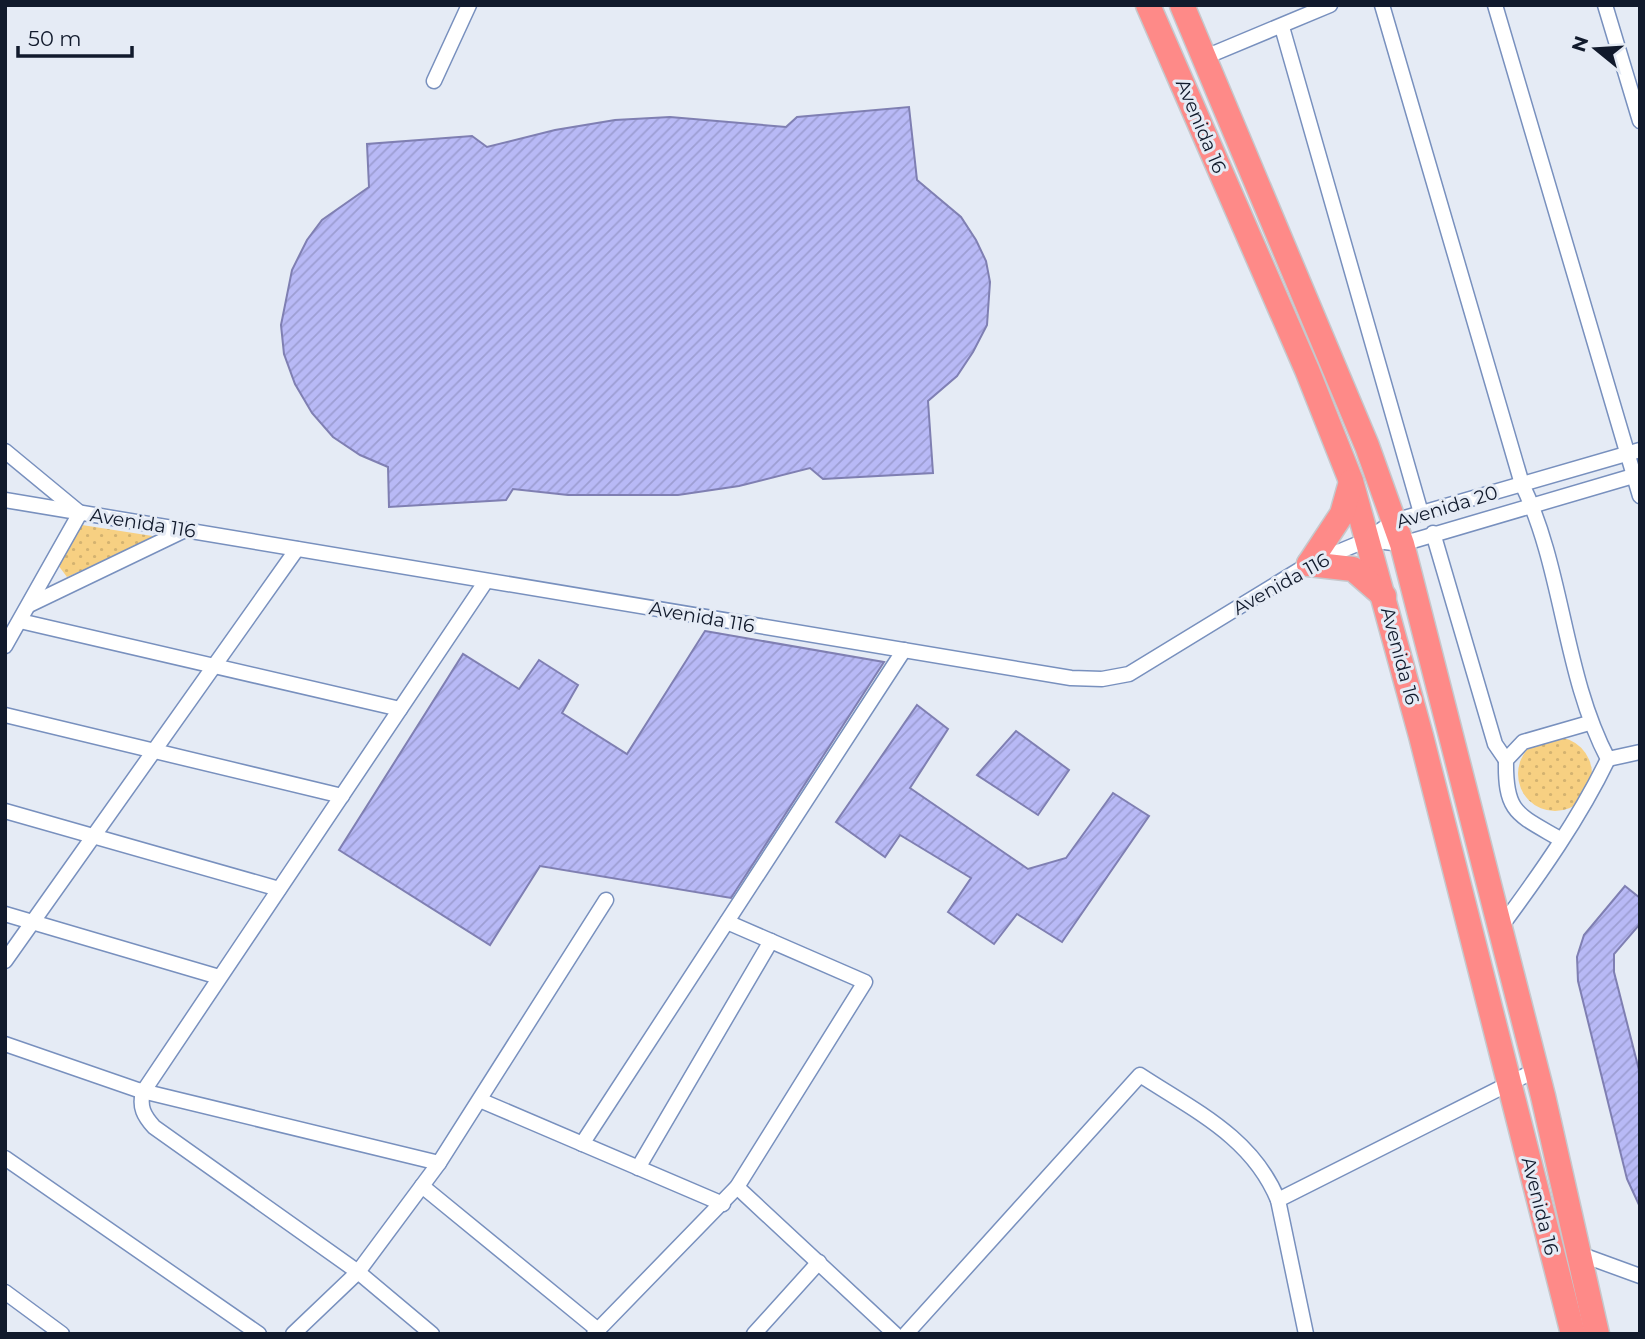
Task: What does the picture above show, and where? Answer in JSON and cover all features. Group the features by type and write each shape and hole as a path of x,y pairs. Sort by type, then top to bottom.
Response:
{"highway":[{"name":"Avenida 16","path":"1148,5 1307,370 1351,481 1385,597 1573,1334"},
{"name":"Avenida 16","path":"1182,5 1367,446 1398,533 1536,1070 1598,1334"},
{"path":"1351,481 1342,514 1309,564 1353,569 1385,597"}],"street":[{"path":"434,81 469,5"},
{"path":"1203,58 1330,5"},
{"path":"1382,5 1522,484 1531,504 1589,723 1608,759"},
{"path":"1495,5 1633,452 1640,496"},
{"path":"1605,5 1640,121"},
{"path":"1282,27 1421,513"},
{"path":"5,451 80,513 5,646"},
{"name":"Avenida 20","path":"1367,540 1398,533 1421,513 1633,452"},
{"name":"Avenida 20","path":"1367,540 1398,533 1433,533 1637,475"},
{"name":"Avenida 116","path":"5,500 1071,678 1102,679 1129,674 1309,564 1367,540"},
{"path":"29,605 185,530"},
{"path":"1433,533 1495,744 1506,760 1506,789 1516,813 1560,839"},
{"path":"5,961 297,549"},
{"path":"432,1334 358,1272 154,1127 145,1117 140,1103 143,1092 486,581"},
{"path":"20,621 400,709"},
{"path":"582,1144 904,650"},
{"path":"5,715 342,796"},
{"path":"1506,760 1523,742 1589,723"},
{"path":"1608,759 1640,752"},
{"path":"1500,928 1546,866 1560,839 1585,803 1608,759"},
{"path":"5,811 279,890"},
{"path":"293,1334 358,1272 439,1163 482,1101 606,900"},
{"path":"5,914 219,978"},
{"path":"422,1186 596,1332 737,1188 865,982 727,922"},
{"path":"638,1168 771,941"},
{"path":"5,1044 143,1092 439,1163"},
{"path":"1278,1200 1536,1070"},
{"path":"906,1334 1140,1074 1237,1139 1267,1173 1278,1200 1306,1334"},
{"path":"482,1101 723,1203"},
{"path":"5,1158 258,1334"},
{"path":"737,1188 895,1334"},
{"path":"1577,1253 1640,1276"},
{"path":"754,1334 819,1262"},
{"path":"5,1293 62,1334"}],"shaded area":[{"path":"82,525 159,537 67,577 58,565"},
{"path":"1555,737 1569,740 1581,748 1589,760 1592,774 1589,788 1581,800 1569,808 1555,811 1541,808 1529,800 1521,788 1518,774 1521,760 1529,748 1541,740"}],"building":[{"path":"909,107 917,180 961,217 986,261 990,282 987,325 973,352 957,376 928,401 933,473 823,479 810,468 739,486 678,495 568,495 513,489 506,500 389,507 388,467 360,455 333,437 312,413 295,384 284,354 281,325 292,270 307,240 322,220 369,187 367,144 472,136 487,147 555,130 615,120 670,117 786,127 797,117"},
{"path":"705,631 884,662 731,898 540,866 490,945 339,850 463,654 519,689 539,660 578,685 562,713 627,754"},
{"path":"917,705 948,729 910,788 1028,869 1066,858 1113,793 1149,816 1062,942 1017,914 994,944 948,912 971,878 900,835 885,857 836,822"},
{"path":"1016,731 1069,770 1038,815 977,775"},
{"path":"1625,886 1640,898 1640,924 1614,954 1614,972 1640,1074 1640,1207 1627,1179 1578,981 1577,957 1584,935"}]}
